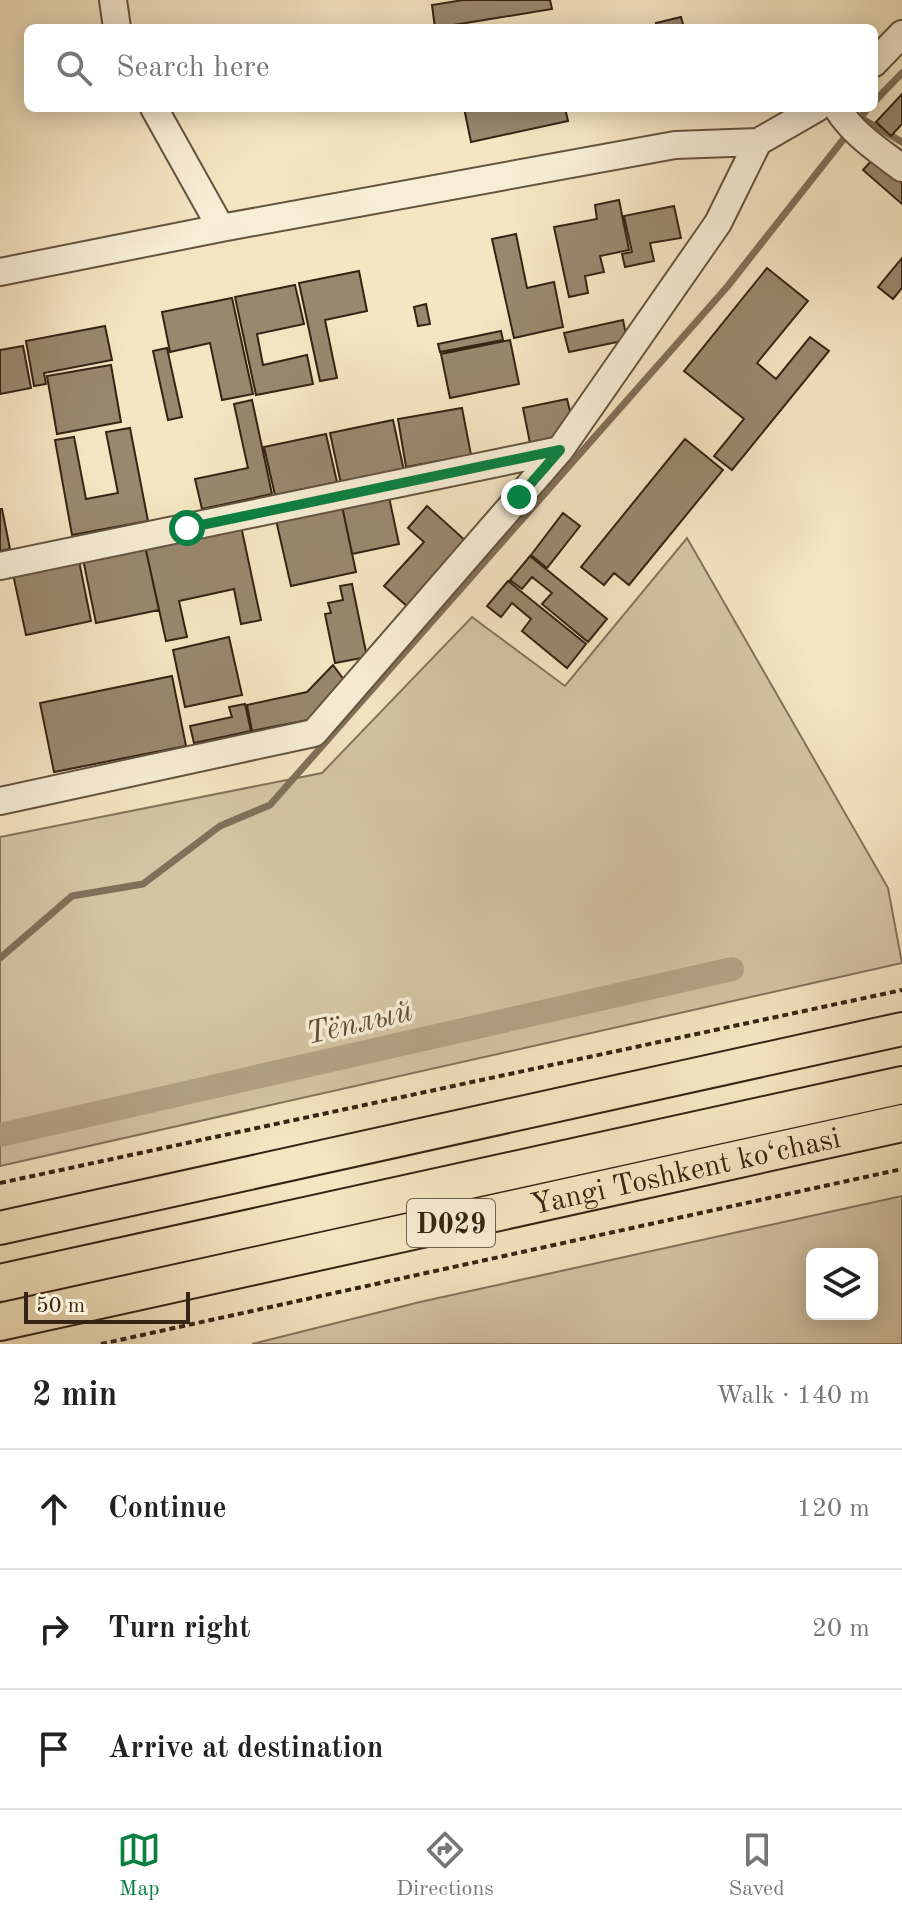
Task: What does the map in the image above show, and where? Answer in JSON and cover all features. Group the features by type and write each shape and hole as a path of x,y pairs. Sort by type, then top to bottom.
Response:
{"highway":[{"name":"Yangi Toshkent ko‘chasi","path":"0,1283 902,1085"},
{"name":"Yangi Toshkent ko‘chasi","path":"0,1322 902,1123"}],"main road":[{"path":"0,1228 902,1029"}],"street":[{"path":"113,0 116,24"},
{"path":"878,59 902,34"},
{"path":"156,112 221,228"},
{"path":"0,272 675,145 758,142 810,112"},
{"path":"848,123 902,168"},
{"path":"0,801 314,733 560,450 718,223 758,142"},
{"path":"0,566 560,450"}],"path":[{"path":"0,1183 902,990"},
{"path":"101,1344 902,1169"}],"shaded area":[{"path":"687,538 888,888 902,963 0,1166 0,837 322,773 472,617 565,686"},
{"path":"902,1196 902,1344 252,1344 420,1302"}],"building":[{"path":"463,0 550,0 552,9 460,24 434,24 432,5"},
{"path":"681,17 683,24 656,24"},
{"path":"902,94 902,124 891,136 876,122"},
{"path":"465,112 566,112 568,121 471,142"},
{"path":"873,159 902,183 902,204 863,170"},
{"path":"619,200 629,250 600,256 604,272 585,276 588,293 569,297 554,227 597,219 595,205"},
{"path":"674,206 681,238 650,243 654,261 625,267 622,254 632,252 624,216"},
{"path":"516,234 527,288 554,282 563,327 514,338 492,239"},
{"path":"902,258 902,288 893,299 878,287"},
{"path":"767,268 808,301 757,363 776,379 810,337 829,351 732,470 714,456 744,419 684,371"},
{"path":"359,271 367,311 325,320 337,378 320,381 299,283"},
{"path":"295,285 304,324 257,334 263,365 307,355 313,384 256,395 235,297"},
{"path":"232,298 253,394 222,400 210,343 170,352 162,312"},
{"path":"426,304 430,324 418,326 414,307"},
{"path":"623,320 627,340 569,352 564,333"},
{"path":"105,326 112,360 44,373 46,384 34,386 26,341"},
{"path":"501,331 503,340 440,352 438,344"},
{"path":"510,340 519,384 450,398 441,354"},
{"path":"23,346 31,388 0,394 0,350"},
{"path":"167,348 182,417 168,420 153,351"},
{"path":"111,365 121,422 57,434 47,376"},
{"path":"567,399 573,423 558,436 530,443 523,408"},
{"path":"252,400 272,494 202,509 195,479 248,468 234,404"},
{"path":"462,408 471,455 406,467 398,419"},
{"path":"393,420 404,471 341,484 330,433"},
{"path":"130,428 148,521 72,535 55,440 74,437 86,499 118,493 106,432"},
{"path":"326,434 337,482 275,495 264,447"},
{"path":"685,439 723,470 629,585 614,573 604,585 581,567"},
{"path":"389,497 399,544 352,554 342,506"},
{"path":"342,506 356,572 291,586 276,520"},
{"path":"427,506 467,542 408,607 384,586 424,542 408,528"},
{"path":"0,509 10,549 0,551"},
{"path":"563,513 580,526 547,568 531,555"},
{"path":"241,526 261,620 241,624 234,589 179,601 187,637 166,641 145,546"},
{"path":"145,546 159,610 96,623 83,559"},
{"path":"530,556 607,619 588,642 542,604 552,593 532,577 522,589 510,580"},
{"path":"79,561 91,621 26,635 13,574"},
{"path":"508,581 586,644 567,668 522,631 531,619 512,603 501,617 487,606"},
{"path":"352,584 367,657 335,663 325,614 331,613 328,603 343,600 340,586"},
{"path":"229,637 242,695 185,707 173,650"},
{"path":"333,665 347,684 313,719 252,731 247,705 307,692"},
{"path":"172,676 186,746 54,772 40,703"},
{"path":"245,704 251,731 194,743 190,726 232,717 229,707"}],"waterway":[{"path":"878,98 902,73"},
{"path":"0,958 72,896 143,884 220,826 270,805 727,287 865,112"},
{"path":"859,117 902,142"},
{"name":"Тёплый","path":"0,1135 732,969"}],"route":[{"path":"187,528 560,450 519,497"}]}
